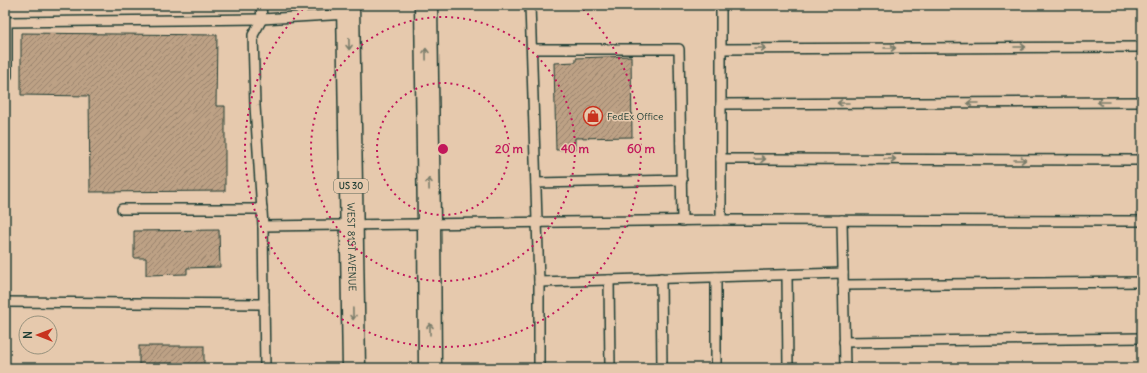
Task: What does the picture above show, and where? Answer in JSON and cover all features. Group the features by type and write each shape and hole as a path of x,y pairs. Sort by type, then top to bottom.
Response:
{"main road":[{"path":"426,5 430,368"},
{"name":"WEST 81ST AVENUE","path":"348,9 354,368"}],"lane":[{"path":"261,5 262,19 253,34 255,106 263,226 265,368"},
{"path":"530,5 539,282 539,368"},
{"path":"720,5 721,220"},
{"path":"8,76 8,22 262,19 348,9"},
{"path":"721,49 1142,47"},
{"path":"532,49 679,49 682,221"},
{"path":"721,104 1142,102"},
{"path":"721,159 1142,160"},
{"path":"536,183 682,180"},
{"path":"122,209 262,209"},
{"path":"263,226 721,220 1142,221"},
{"path":"842,220 845,368"},
{"path":"539,282 842,273"},
{"path":"787,275 788,368"},
{"path":"716,276 716,368"},
{"path":"661,278 662,368"},
{"path":"609,280 610,368"},
{"path":"843,285 1142,282"},
{"path":"5,302 264,304"},
{"path":"844,342 1142,338"}],"building":[{"path":"21,33 217,35 216,106 225,106 225,191 90,192 89,96 21,95"},
{"name":"FedEx Office","path":"631,56 632,137 575,138 575,149 556,150 554,63 576,62 576,58"},
{"path":"219,230 220,267 187,268 187,274 146,275 146,258 134,258 134,231"},
{"path":"139,346 204,346 204,368 139,368"}],"place":[{"name":"FedEx Office","path":"593,116"}]}
